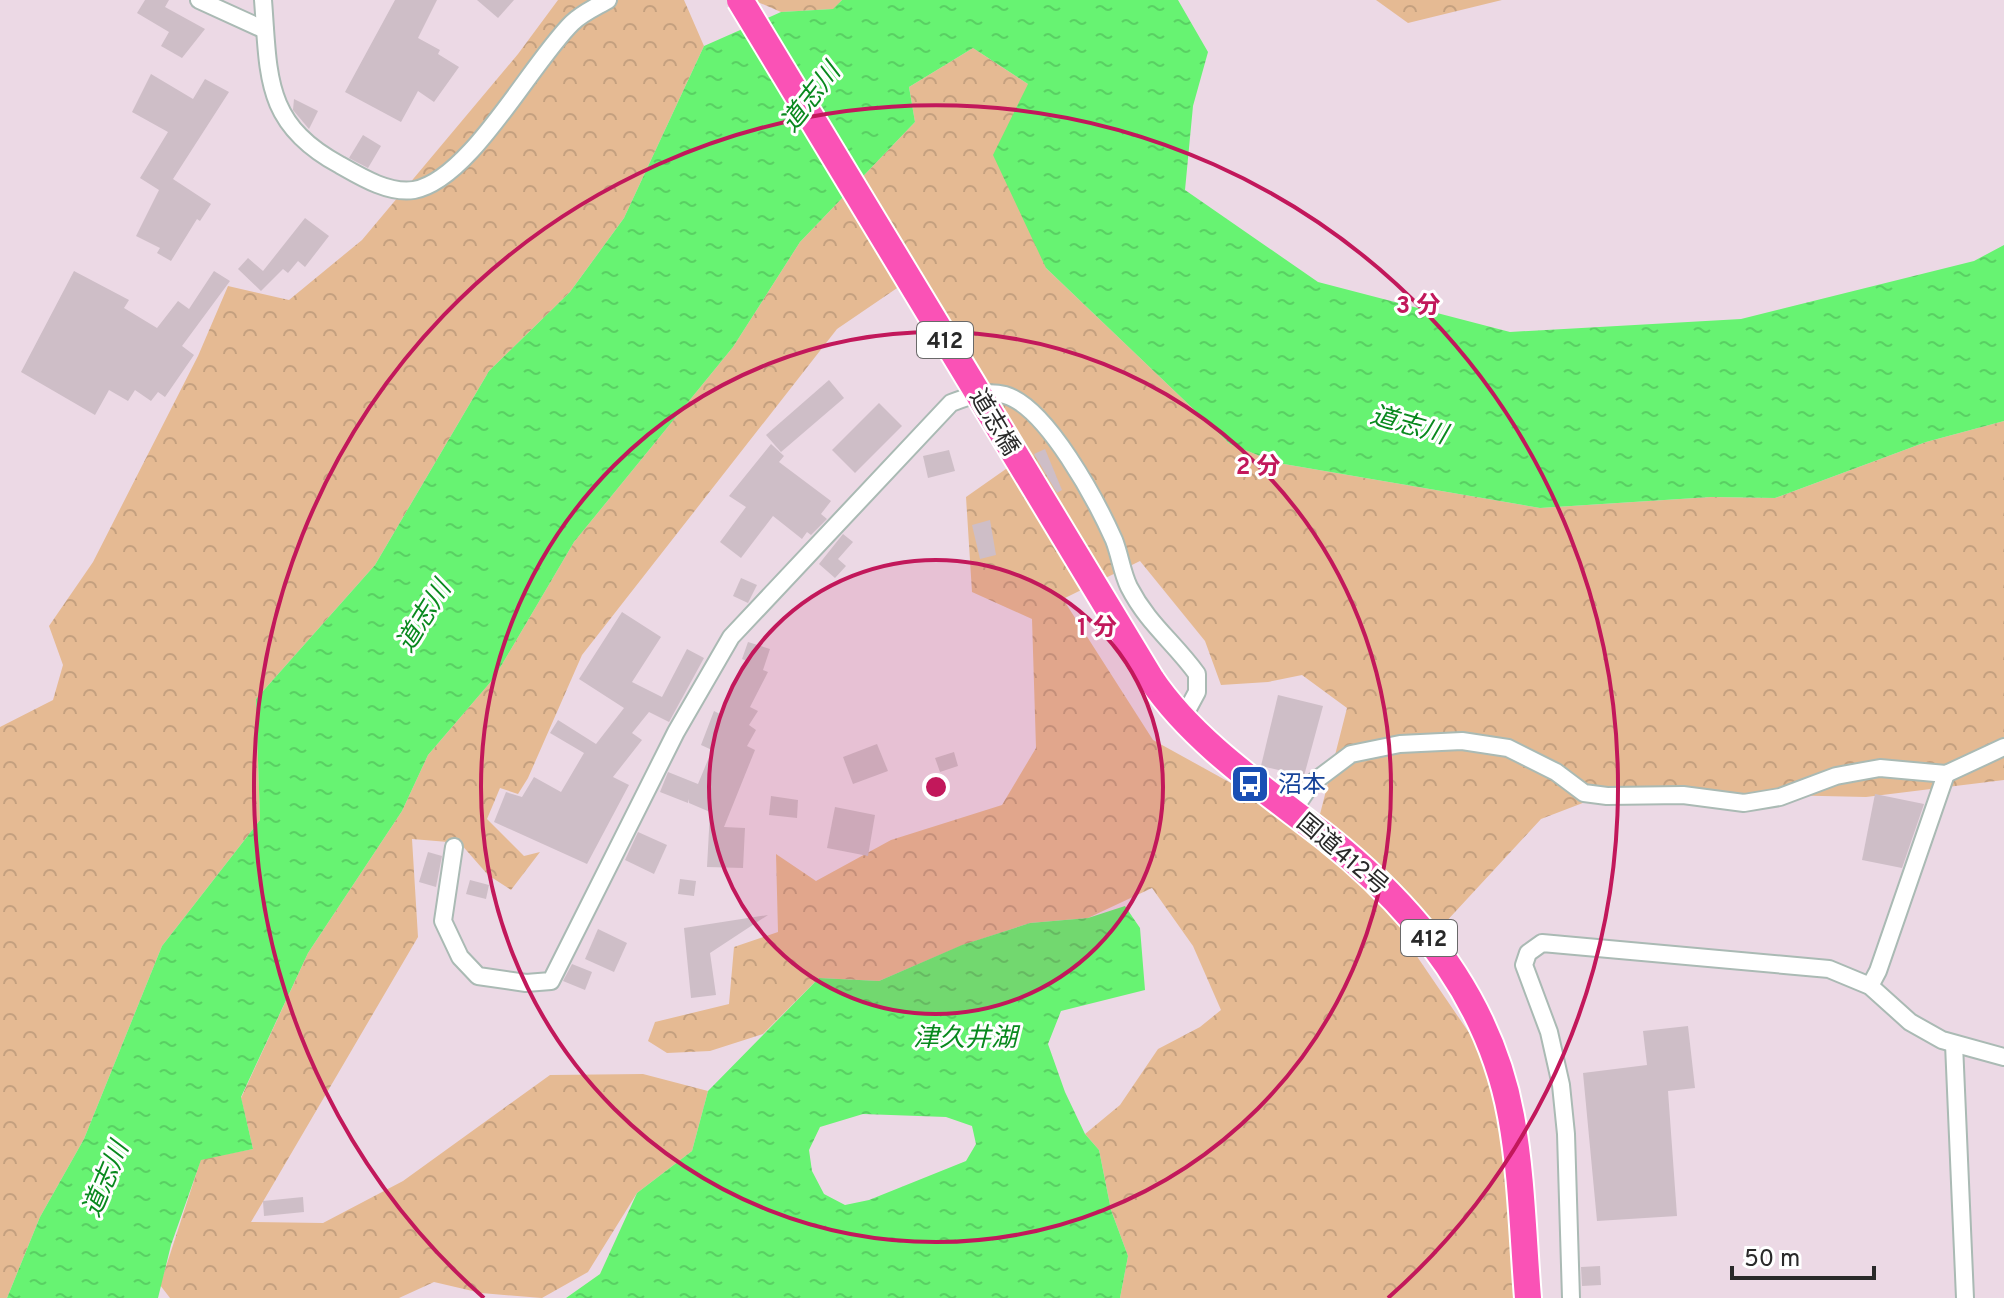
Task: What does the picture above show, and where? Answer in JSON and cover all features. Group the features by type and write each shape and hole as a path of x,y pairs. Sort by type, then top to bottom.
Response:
{"highway":[{"name":"道志橋","path":"740,0 1151,679"},
{"name":"国道412号","path":"1151,679 1183,718 1395,898 1427,935 1475,1011 1490,1043 1511,1114 1528,1298"}],"street":[{"path":"199,0 265,30"},
{"path":"263,0 272,91 284,120 296,136 318,153 361,177 386,187 411,191 436,181 467,155 572,23 608,0"},
{"path":"454,847 443,921 460,957 478,976 526,983 551,981 676,732 731,637 951,403 978,393 1007,395 1040,419 1085,482 1115,543 1128,586 1156,631 1197,674 1197,692 1183,718"},
{"path":"1293,811 1311,784 1351,754 1400,744 1462,741 1508,748 1556,772 1584,793 1607,796 1683,795 1744,803 1780,797 1836,776 1880,768 1946,774 2004,747"},
{"path":"1870,986 1878,971 1946,774"},
{"path":"1571,1298 1565,1117 1552,1041 1526,973 1528,953 1550,942 1815,966 1870,986 1910,1022 1954,1044 2004,1057"},
{"path":"1954,1044 1965,1298"}],"green space":[{"path":"558,0 684,0 704,46 624,218 570,292 489,371 375,565 256,699 260,820 162,946 84,1139 40,1217 7,1298 0,1298 0,727 53,700 63,665 49,626 93,562 198,356 228,286 289,300 362,240 518,54"},
{"path":"753,0 842,0 834,9 781,12"},
{"path":"1376,0 1502,0 1408,23"},
{"path":"973,48 1028,84 1046,268 1230,444 1278,463 1540,508 1711,497 1775,498 1926,442 2004,421 2004,780 1866,797 1614,791 1541,819 1443,925 1401,933 1472,1037 1499,1102 1538,1298 1120,1298 1128,1256 1111,1210 1099,1150 1085,1134 1120,1105 1158,1049 1200,1027 1221,1010 1193,946 1152,888 1088,918 1030,923 963,945 879,981 819,978 763,1034 710,1051 667,1053 648,1041 655,1022 729,1004 734,947 778,932 776,854 816,881 891,840 1002,805 1036,748 1032,619 972,592 966,497 1026,455 903,284 837,329 582,655 528,778 518,794 500,788 487,819 524,856 540,852 511,890 488,875 460,843 412,839 418,937 251,1222 323,1223 403,1181 550,1075 643,1074 708,1091 692,1151 637,1193 588,1272 542,1298 481,1293 434,1282 399,1298 170,1298 160,1285 201,1159 253,1149 241,1098 308,953 402,811 428,755 494,678 574,542 733,347 800,242 915,122 909,87","holes":["1140,561 1205,641 1221,685 1268,682 1302,675 1347,708 1316,830 1153,740 1063,599"]}],"water":[{"name":"道志川","path":"842,0 1178,0 1208,52 1193,106 1185,190 1318,282 1510,332 1741,319 1974,261 2004,245 2004,421 1926,442 1775,498 1711,497 1540,508 1278,463 1230,444 1046,268 993,155 1028,84 973,48 909,87 915,122 800,242 733,347 574,542 494,678 428,755 402,811 308,953 241,1097 253,1149 201,1160 171,1245 158,1298 7,1298 40,1217 84,1139 162,946 260,820 256,699 375,565 489,371 570,292 624,218 704,46 781,12 833,9"},
{"name":"津久井湖","path":"1125,906 1140,928 1145,990 1061,1011 1048,1044 1065,1092 1085,1134 1099,1150 1111,1210 1128,1256 1120,1298 566,1298 600,1274 637,1193 692,1151 708,1091 819,978 879,981 962,945 1030,923 1088,918","holes":["863,1114 946,1117 972,1126 976,1144 966,1161 869,1200 845,1205 824,1194 812,1171 809,1150 820,1127"]}],"building":[{"path":"145,0 169,0 165,7 205,29 182,58 161,46 169,32 137,13"},
{"path":"395,0 437,0 418,38 440,50 438,54 459,67 434,102 418,91 401,122 345,92"},
{"path":"477,0 514,0 498,18"},
{"path":"151,74 193,99 205,79 229,92 173,179 211,204 200,221 197,219 171,261 157,253 160,248 136,236 159,190 140,178 168,132 132,112"},
{"path":"294,99 318,111 309,129 293,110"},
{"path":"363,135 381,146 368,168 349,158"},
{"path":"305,218 329,236 305,267 298,261 288,273 283,269 261,291 238,269 248,258 263,271"},
{"path":"74,271 129,300 124,308 157,328 178,301 189,309 214,271 230,281 182,346 194,355 165,397 158,392 151,401 135,390 128,401 109,390 95,415 21,372"},
{"path":"829,380 844,398 781,452 766,435"},
{"path":"879,403 902,426 855,473 832,450"},
{"path":"771,444 784,456 779,462 831,501 821,514 827,519 811,535 807,532 802,539 773,516 741,558 720,542 746,507 729,496"},
{"path":"1045,449 1062,490 1057,493 1034,454"},
{"path":"949,450 955,471 928,478 923,456"},
{"path":"990,520 996,555 980,559 972,525"},
{"path":"843,534 853,542 838,559 846,566 835,578 819,564"},
{"path":"741,578 757,585 748,603 733,596"},
{"path":"622,612 661,637 632,682 662,697 687,649 704,658 669,722 649,712 632,733 642,740 613,777 629,785 587,864 494,822 506,792 522,797 534,777 561,792 584,753 550,733 558,720 596,744 624,708 579,679"},
{"path":"748,642 770,649 763,670 768,672 750,707 758,711 749,725 756,730 747,746 755,750 724,827 745,828 743,868 707,867 710,812 689,803 689,799 688,803 660,792 668,772 698,784 712,750 701,745 714,711 720,714 747,661 742,659"},
{"path":"1278,695 1323,706 1304,776 1261,766"},
{"path":"877,744 888,771 853,784 843,757"},
{"path":"954,752 958,766 940,772 935,758"},
{"path":"1875,794 1924,804 1902,868 1862,860"},
{"path":"771,796 798,800 797,818 769,815"},
{"path":"835,807 875,815 868,856 827,848"},
{"path":"638,832 667,845 654,874 625,860"},
{"path":"428,852 442,856 436,887 419,882"},
{"path":"680,879 696,881 694,896 678,894"},
{"path":"470,880 489,885 486,899 466,894"},
{"path":"768,915 710,953 716,995 691,998 684,928"},
{"path":"598,929 627,943 614,972 585,959"},
{"path":"572,964 592,972 585,990 563,981"},
{"path":"1688,1026 1695,1088 1668,1091 1677,1216 1597,1221 1583,1073 1647,1065 1643,1031"},
{"path":"303,1197 304,1212 264,1216 263,1201"},
{"path":"1600,1266 1601,1285 1582,1286 1581,1267"}],"place":[{"name":"沼本","path":"1250,784"}]}
